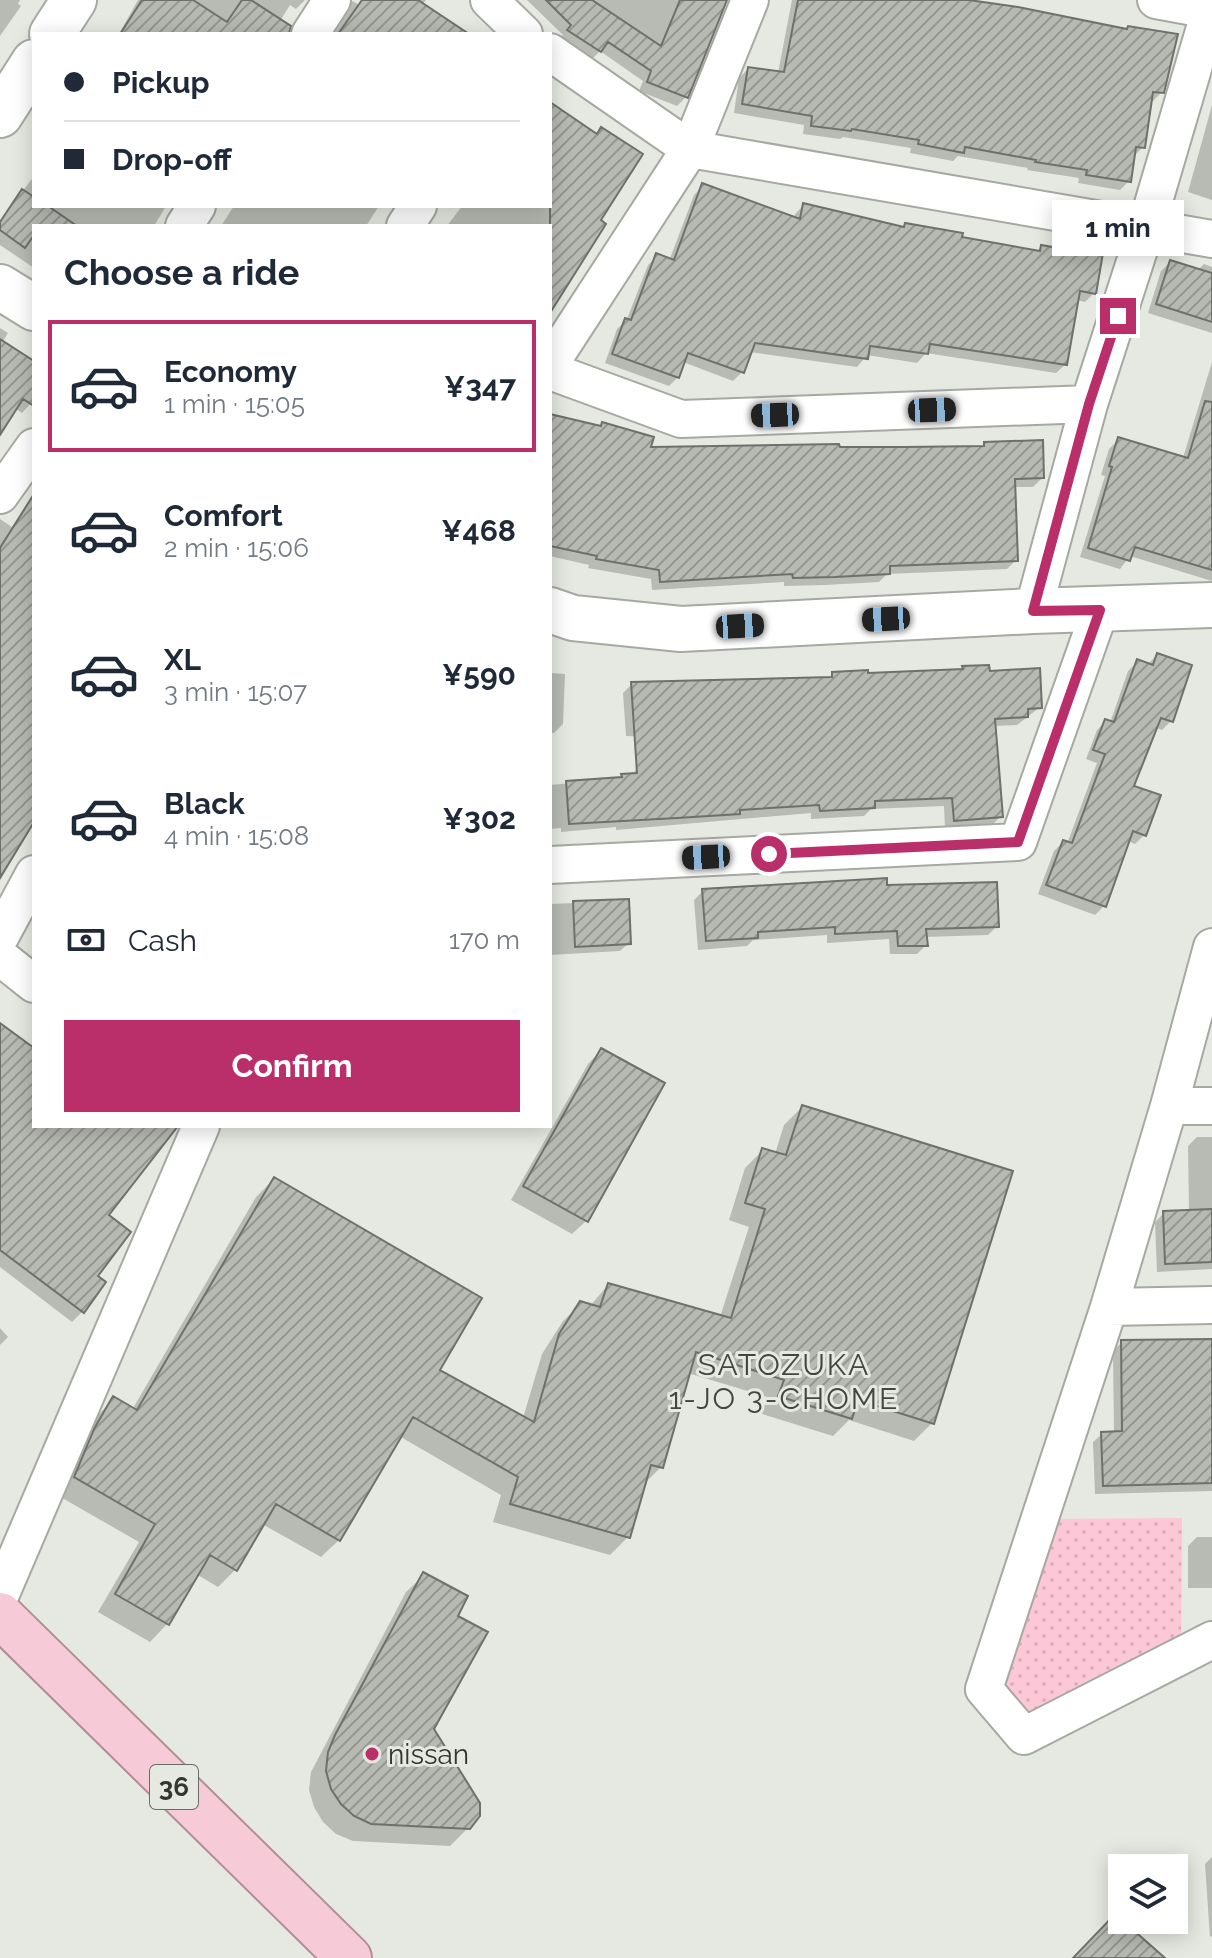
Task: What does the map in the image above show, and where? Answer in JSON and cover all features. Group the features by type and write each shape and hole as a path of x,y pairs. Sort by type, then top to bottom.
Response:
{"highway":[{"name":"36","path":"0,1615 349,1958"}],"street":[{"path":"53,32 74,0"},
{"path":"311,32 332,0"},
{"path":"489,0 522,32"},
{"path":"552,361 690,149 750,0"},
{"path":"1033,611 1089,404 1146,228 1211,7 1156,0"},
{"path":"552,53 690,149 1212,239"},
{"path":"0,115 32,65"},
{"path":"0,287 32,307"},
{"path":"552,372 681,419 1089,404"},
{"path":"0,495 32,450"},
{"path":"552,611 573,618 681,629 1212,605"},
{"path":"552,865 1018,842 1100,610"},
{"path":"0,937 32,878"},
{"path":"1212,947 1109,1307 984,1689 1024,1736 1212,1640"},
{"path":"0,957 32,982"},
{"path":"1169,1106 1212,1106"},
{"path":"0,1596 200,1128"},
{"path":"1109,1307 1212,1305"}],"shaded area":[{"path":"1182,1518 1181,1656 1024,1736 984,1689 1040,1519"}],"building":[{"path":"142,0 193,0 227,22 242,0 251,0 291,26 290,32 121,32"},
{"path":"362,0 418,0 466,32 339,32"},
{"path":"546,0 592,0 661,46 680,0 727,0 688,98 647,82 651,71 608,42 601,52 567,30 571,25"},
{"path":"798,0 969,0 1127,29 1128,26 1178,34 1164,93 1153,92 1145,148 1136,147 1131,182 1086,175 1087,170 965,147 964,153 918,144 919,140 811,126 812,116 742,104 748,67 784,72"},
{"path":"552,103 597,134 601,127 643,154 601,220 606,224 552,310"},
{"path":"702,183 800,219 803,203 904,227 905,223 963,233 962,237 1040,251 1041,245 1070,250 1072,242 1104,247 1096,294 1080,291 1067,365 930,344 928,354 870,346 868,359 755,343 744,373 688,353 679,378 612,354 625,318 631,320 656,253 674,260"},
{"path":"22,189 32,196 32,208 51,208 74,224 32,224 32,238 25,248 0,230 0,222"},
{"path":"1170,260 1212,273 1212,322 1156,304"},
{"path":"0,339 32,360 32,405 23,399 0,435"},
{"path":"1205,401 1212,402 1212,570 1135,547 1130,561 1088,548 1118,437 1188,458"},
{"path":"552,414 601,426 602,422 654,437 651,447 839,444 840,447 984,446 984,442 1043,440 1044,478 1015,479 1018,561 890,566 890,574 793,578 792,574 660,582 659,570 596,559 597,556 552,546"},
{"path":"32,497 32,825 0,878 0,548"},
{"path":"1157,653 1192,665 1173,722 1161,718 1134,786 1161,795 1146,836 1133,831 1106,907 1046,885 1063,840 1072,843 1105,754 1093,750 1105,719 1114,722 1137,659 1153,665"},
{"path":"989,665 990,671 1040,668 1042,708 1028,709 1028,717 995,719 1003,817 954,821 952,798 875,801 875,808 820,811 819,805 740,810 740,814 569,824 566,781 637,773 631,682 832,677 832,672 963,669 962,666"},
{"path":"887,878 887,885 997,882 999,927 926,929 928,946 898,946 897,931 835,934 835,927 758,932 758,938 706,941 702,889"},
{"path":"629,899 631,944 575,947 573,901"},
{"path":"0,1023 32,1047 32,1128 176,1128 109,1215 131,1232 98,1276 106,1282 84,1313 0,1250"},
{"path":"601,1048 665,1083 588,1222 523,1186"},
{"path":"802,1105 1013,1171 934,1424 858,1400 852,1419 778,1396 784,1380 696,1352 663,1468 651,1465 630,1538 510,1504 518,1477 413,1417 340,1541 276,1504 237,1571 210,1555 169,1625 115,1594 155,1524 74,1477 94,1429 113,1396 137,1410 274,1177 482,1298 440,1370 534,1422 559,1334 580,1301 600,1307 608,1283 731,1318 765,1209 745,1203 762,1148 786,1155"},
{"path":"1212,1209 1212,1262 1165,1264 1163,1211"},
{"path":"1212,1339 1212,1483 1103,1486 1101,1432 1122,1431 1121,1340"},
{"path":"423,1572 468,1596 458,1616 488,1632 434,1729 480,1803 480,1816 470,1829 371,1824 354,1816 341,1804 331,1789 326,1771 328,1752 335,1735"},
{"path":"1108,1921 1108,1934 1138,1934 1165,1958 1073,1958"}],"place":[{"name":"nissan","path":"372,1754"}],"district":[{"name":"SATOZUKA 1-JO 3-CHOME","path":"784,1381"}],"route":[{"path":"769,854 1018,842 1100,610 1033,611 1089,404 1118,316"}]}
